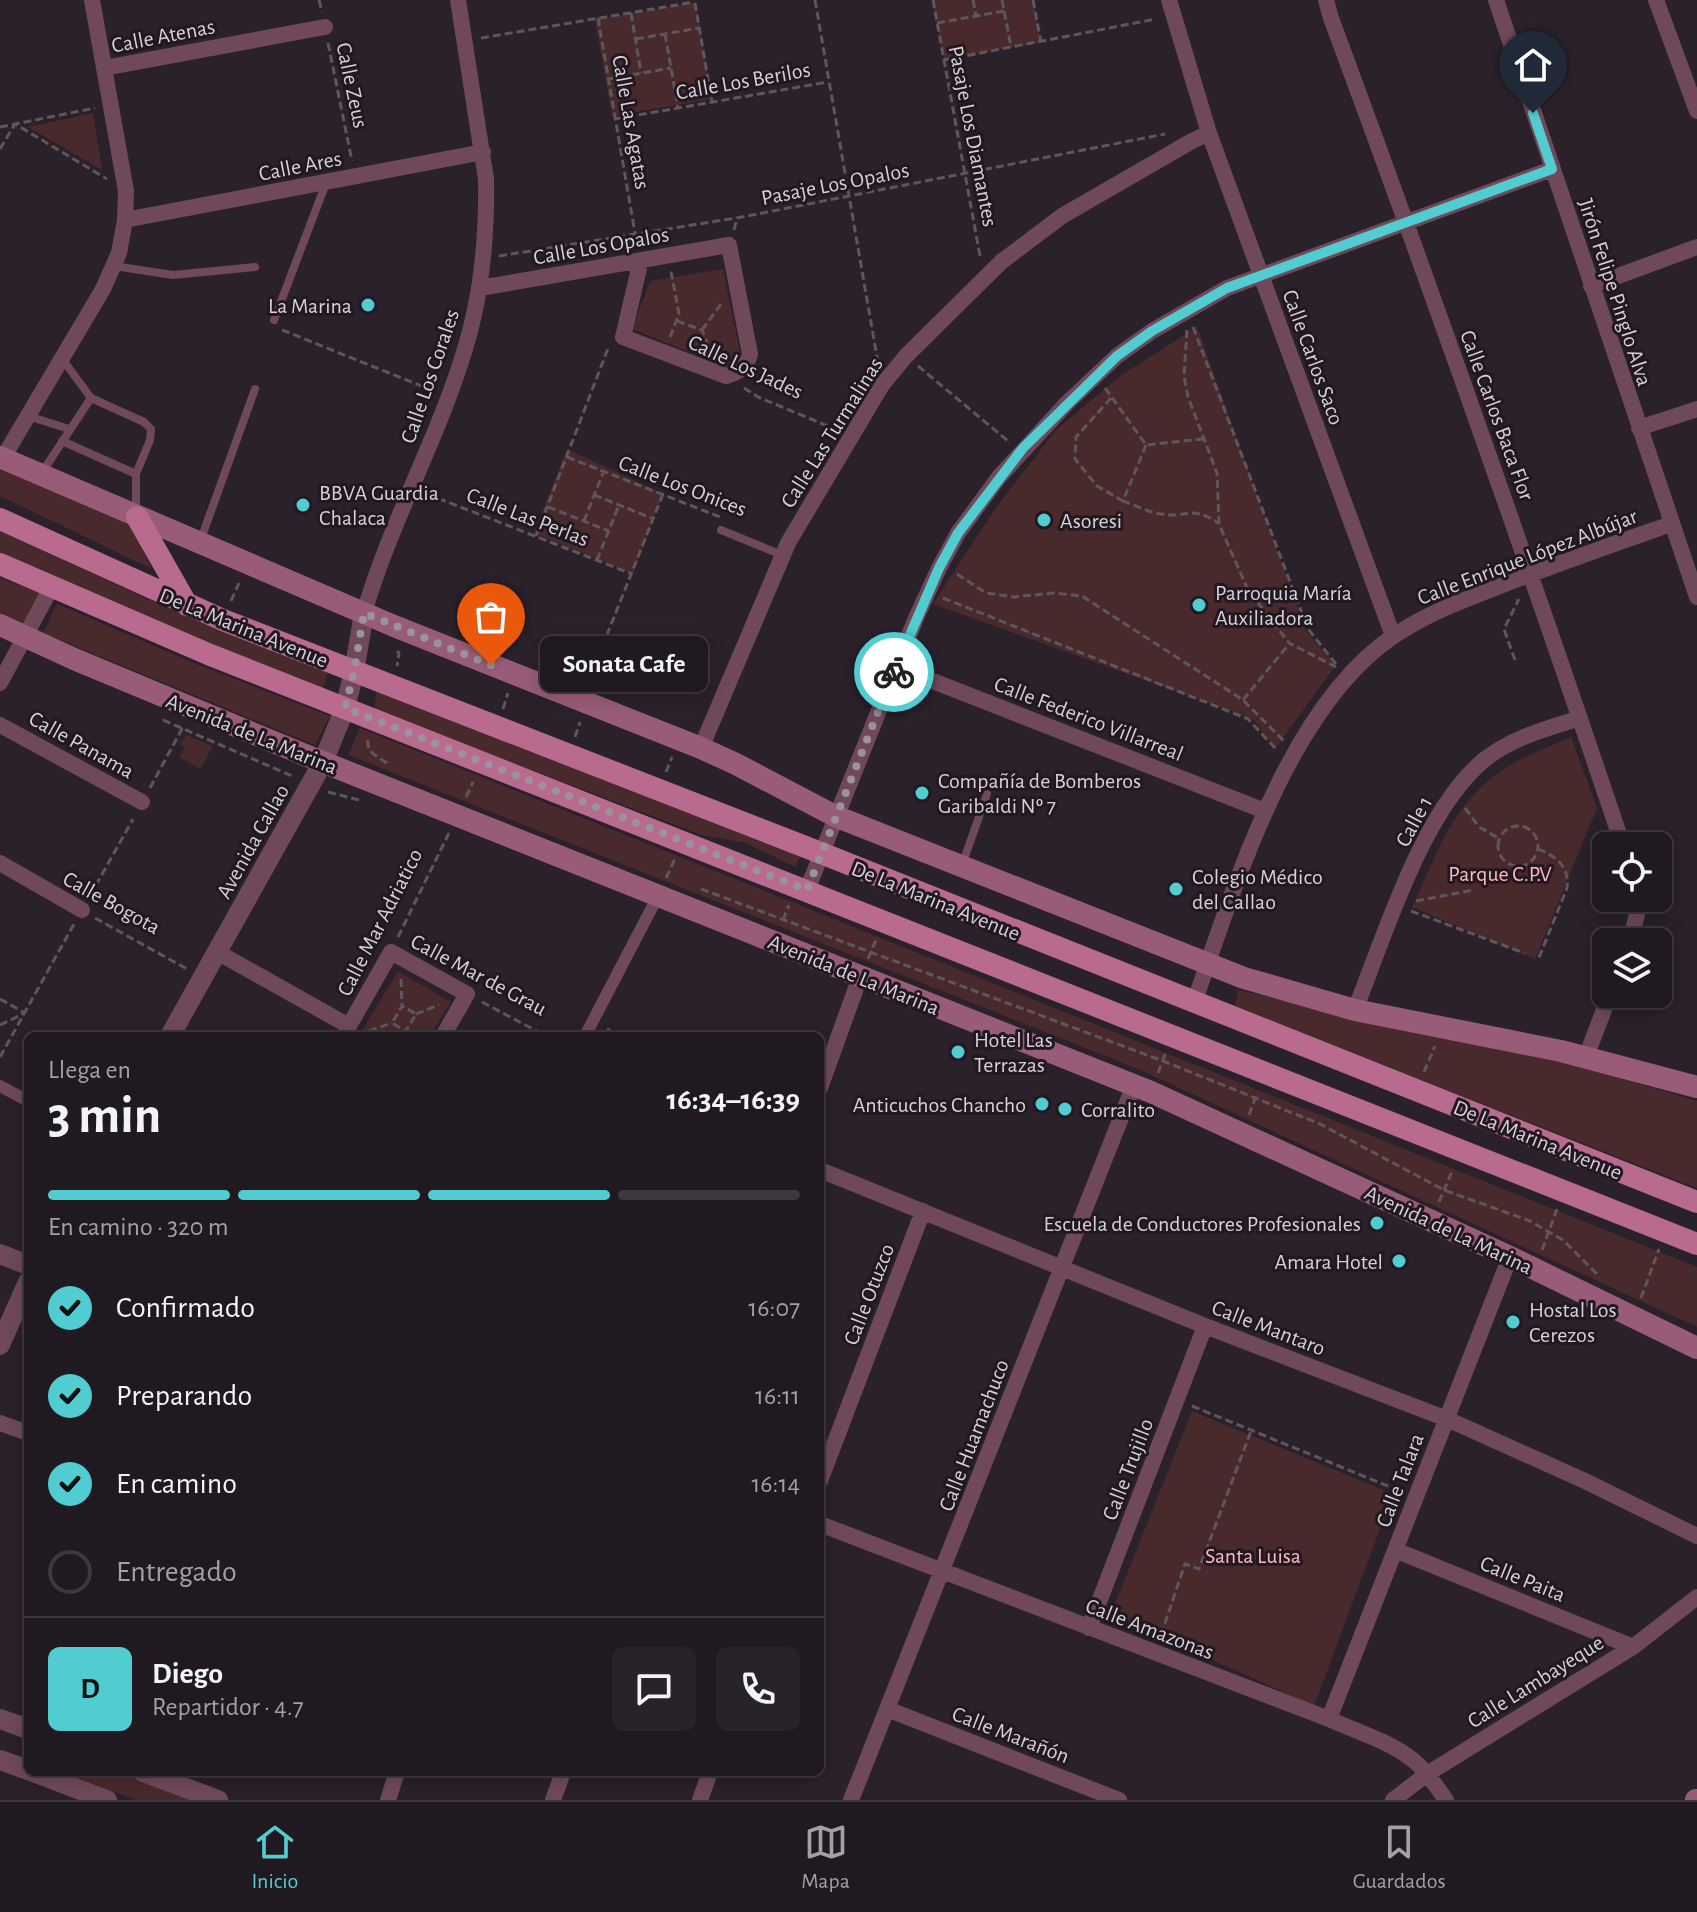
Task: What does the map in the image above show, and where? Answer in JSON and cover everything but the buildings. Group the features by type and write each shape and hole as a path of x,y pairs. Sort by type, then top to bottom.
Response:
{"main road":[{"path":"1,457 246,564 587,705 701,748 835,816 1207,965 1300,996 1355,1010 1586,1057 1697,1087"},
{"path":"137,517 187,605"},
{"name":"De La Marina Avenue","path":"0,519 223,620 821,853 1697,1202"},
{"name":"De La Marina Avenue","path":"0,564 51,588 345,708 1697,1244"},
{"name":"Avenida de La Marina","path":"0,625 191,709 1143,1089 1510,1257 1697,1348"}],"street":[{"path":"1,457 63,360 119,253 126,191 92,0"},
{"name":"Calle Los Corales","path":"364,613 465,351 480,288 487,209 483,152 458,0"},
{"name":"Calle Carlos Baca Flor","path":"1326,0 1531,574 1618,832"},
{"name":"Jirón Felipe Pinglo Alva","path":"1496,0 1697,597"},
{"path":"1656,0 1697,111"},
{"name":"Calle Carlos Saco","path":"1171,8 1209,133 1393,636"},
{"name":"Calle Atenas","path":"104,68 325,27"},
{"name":"Calle Las Turmalinas","path":"701,748 782,555 882,385 906,356 1001,262 1062,216 1209,133"},
{"name":"Calle Ares","path":"125,220 483,152"},
{"path":"802,888 821,853 928,592 958,533 1021,451 1096,375 1140,339 1188,309 1260,275 1552,169"},
{"path":"726,376 737,373 747,365 750,354 729,245"},
{"name":"Calle Los Opalos","path":"480,288 729,245"},
{"path":"1591,286 1697,247"},
{"path":"623,337 641,260"},
{"name":"Calle Los Jades","path":"623,337 726,376"},
{"path":"1639,428 1697,409"},
{"name":"Calle Enrique López Albújar","path":"1194,1003 1265,811 1312,724 1350,674 1393,636 1435,612 1671,524"},
{"path":"0,683 51,588"},
{"name":"Avenida Callao","path":"172,1032 323,762 345,708 364,613"},
{"name":"Calle Federico Villarreal","path":"897,667 1265,811"},
{"name":"Calle 1","path":"1355,1010 1396,905 1432,825 1459,785 1486,758 1514,742 1580,718"},
{"name":"Calle Panama","path":"0,725 142,802"},
{"name":"Calle Bogota","path":"0,863 82,910"},
{"path":"587,1032 658,896"},
{"path":"217,952 353,1031"},
{"name":"Calle Mar de Grau","path":"396,954 467,994"},
{"name":"Calle Mar Adriatico","path":"353,1031 396,954"},
{"path":"824,1077 860,977"},
{"path":"445,1032 467,994"},
{"path":"1586,1057 1605,1008"},
{"path":"0,1086 24,1099"},
{"name":"Calle Huamachuco","path":"851,1800 1063,1267 1143,1089"},
{"name":"Calle Mantaro","path":"824,1172 1205,1326 1447,1419 1697,1536"},
{"name":"Calle Otuzco","path":"824,1471 923,1211"},
{"path":"0,1254 24,1263"},
{"name":"Calle Talara","path":"1329,1719 1510,1257"},
{"path":"0,1345 24,1291"},
{"name":"Calle Trujillo","path":"1089,1628 1205,1326"},
{"path":"0,1423 24,1432"},
{"name":"Calle Amazonas","path":"824,1526 1329,1719 1411,1758 1446,1800"},
{"name":"Calle Paita","path":"1395,1550 1633,1647"},
{"name":"Calle Lambayeque","path":"1393,1800 1427,1774 1633,1647 1697,1597"},
{"name":"Calle Marañón","path":"887,1709 1119,1800"},
{"path":"0,1719 24,1728"},
{"path":"0,1760 24,1769"},
{"path":"43,1776 107,1800"},
{"path":"388,1800 396,1776"},
{"path":"553,1800 562,1776"},
{"path":"700,1800 709,1776"},
{"path":"183,1779 218,1800"}],"lane":[{"path":"274,320 326,182"},
{"path":"114,265 173,275 255,267"},
{"path":"63,360 91,398 144,422 151,429 150,440 136,474 137,517"},
{"path":"199,544 255,389"},
{"path":"40,475 91,398"},
{"path":"27,416 69,429"},
{"path":"62,441 136,474"},
{"path":"721,530 782,555"},
{"path":"962,867 987,794"}],"path":[{"name":"Calle Zeus","path":"319,0 355,177"},
{"path":"815,0 882,385"},
{"name":"Pasaje Los Diamantes","path":"933,0 984,279"},
{"path":"973,0 976,16"},
{"path":"1002,0 1011,47"},
{"path":"1033,0 1041,42"},
{"path":"466,41 694,1 712,102"},
{"path":"944,60 1041,42 1171,8"},
{"path":"937,23 1004,11"},
{"path":"631,12 641,73"},
{"name":"Calle Las Agatas","path":"598,18 641,260"},
{"path":"636,39 699,28"},
{"path":"665,34 678,108"},
{"path":"608,79 671,68"},
{"name":"Calle Los Berilos","path":"615,119 829,82"},
{"path":"0,127 111,105"},
{"path":"0,149 15,124"},
{"path":"15,124 126,191"},
{"name":"Pasaje Los Opalos","path":"729,245 737,218 1179,132 1192,141"},
{"path":"483,258 737,218"},
{"path":"668,256 679,314 677,321 702,330 736,284"},
{"path":"1188,309 1184,376 1188,397 1217,473 1219,524 1248,590 1289,643 1340,669 1308,629 1193,327"},
{"path":"274,320 273,327 447,396"},
{"path":"536,536 613,336 623,337"},
{"path":"906,356 1021,451"},
{"path":"1096,375 1146,445"},
{"name":"Calle Los Jades","path":"726,376 758,397 850,435"},
{"path":"1112,397 1076,437 1075,459 1097,486 1123,501 1162,515 1194,512 1205,514 1219,524"},
{"path":"1146,445 1203,439"},
{"path":"1123,501 1146,445"},
{"name":"Calle Los Onices","path":"567,457 732,521"},
{"path":"584,521 603,471"},
{"name":"Calle Las Perlas","path":"412,488 632,574"},
{"path":"568,755 587,705 585,690 663,494"},
{"path":"594,495 654,519"},
{"path":"597,560 619,505"},
{"path":"548,507 609,531"},
{"path":"223,620 246,564"},
{"path":"939,568 963,576 986,593 1014,597 1054,593 1082,596 1243,700 1292,757"},
{"path":"1515,660 1504,629 1531,574"},
{"path":"928,592 1248,719 1292,757"},
{"path":"1243,700 1289,643"},
{"path":"0,1057 191,709"},
{"path":"659,790 678,739"},
{"path":"1459,785 1466,811 1472,820 1488,834 1500,839"},
{"path":"1513,827 1524,827 1534,834 1538,849 1533,860 1517,866 1506,862 1498,845 1513,827"},
{"name":"Calle Mar Adriatico","path":"396,954 446,838"},
{"path":"658,896 683,841"},
{"path":"1538,849 1557,858 1567,872 1568,880 1538,960"},
{"path":"774,942 802,888"},
{"path":"1396,905 1474,890"},
{"path":"1396,905 1524,953"},
{"name":"Calle Bogota","path":"82,910 203,978"},
{"path":"860,977 883,922"},
{"path":"353,1031 392,1023 402,1006 396,954"},
{"name":"Calle Mar de Grau","path":"467,994 538,1032"},
{"path":"0,999 25,1013"},
{"path":"402,1006 416,1014 407,1032"},
{"path":"0,1025 25,1013"},
{"path":"392,1023 403,1032"},
{"path":"1417,1091 1442,1027"},
{"path":"1143,1089 1163,1061 1169,1035"},
{"path":"1432,1221 1460,1151"},
{"path":"1535,1269 1563,1191"},
{"path":"1635,1317 1665,1231"},
{"path":"1177,1400 1416,1498"},
{"path":"1155,1654 1185,1564 1199,1569 1251,1430"}],"green space":[{"path":"932,0 1033,0 1041,42 944,60"},
{"path":"696,2 712,99 612,116 595,20"},
{"path":"93,113 102,170 28,127"},
{"path":"723,269 741,357 729,368 632,329 650,281"},
{"path":"1197,327 1306,631 1336,665 1275,749 1253,719 933,604 995,509 1056,430 1120,376"},
{"path":"567,449 663,494 633,574 534,533"},
{"path":"0,460 130,522 152,569 0,496"},
{"path":"0,531 154,602 328,671 323,691 146,620 0,553"},
{"path":"0,578 40,593 23,625 0,614"},
{"path":"57,604 196,664 330,716 315,745 43,633"},
{"path":"377,689 800,856 796,867 745,843 702,835 374,710"},
{"path":"360,728 1697,1267 1697,1327 1138,1069 348,755"},
{"path":"186,735 213,746 200,769 179,757 185,747 180,745"},
{"name":"Parque C.P.V","path":"1571,737 1597,808 1535,959 1412,907 1438,849 1471,797 1512,764"},
{"path":"398,971 451,1002 432,1032 361,1032"},
{"path":"1238,990 1585,1068 1697,1101 1697,1188 1235,1007"},
{"name":"Santa Luisa","path":"1192,1411 1393,1494 1314,1706 1111,1614"},
{"path":"73,1776 143,1776 207,1800 137,1800"}],"way so far":[{"path":"491,665 364,613 345,708 807,890 894,672"}],"place":[{"name":"La Marina","path":"368,305"},
{"name":"BBVA Guardia Chalaca","path":"303,505"},
{"name":"Asoresi","path":"1044,520"},
{"name":"Parroquia María Auxiliadora","path":"1199,605"},
{"name":"Sonata Cafe","path":"491,665"},
{"name":"Compañía de Bomberos Garibaldi Nº 7","path":"922,793"},
{"name":"Colegio Médico del Callao","path":"1176,889"},
{"name":"Hotel Las Terrazas","path":"958,1052"},
{"name":"Anticuchos Chancho","path":"1042,1104"},
{"name":"Corralito","path":"1065,1109"},
{"name":"Escuela de Conductores Profesionales","path":"1377,1223"},
{"name":"Amara Hotel","path":"1399,1261"},
{"name":"Hostal Los Cerezos","path":"1513,1322"}],"route":[{"path":"894,672 939,568 958,533 1023,448 1117,356 1152,331 1227,288 1552,169 1533,113"}]}
